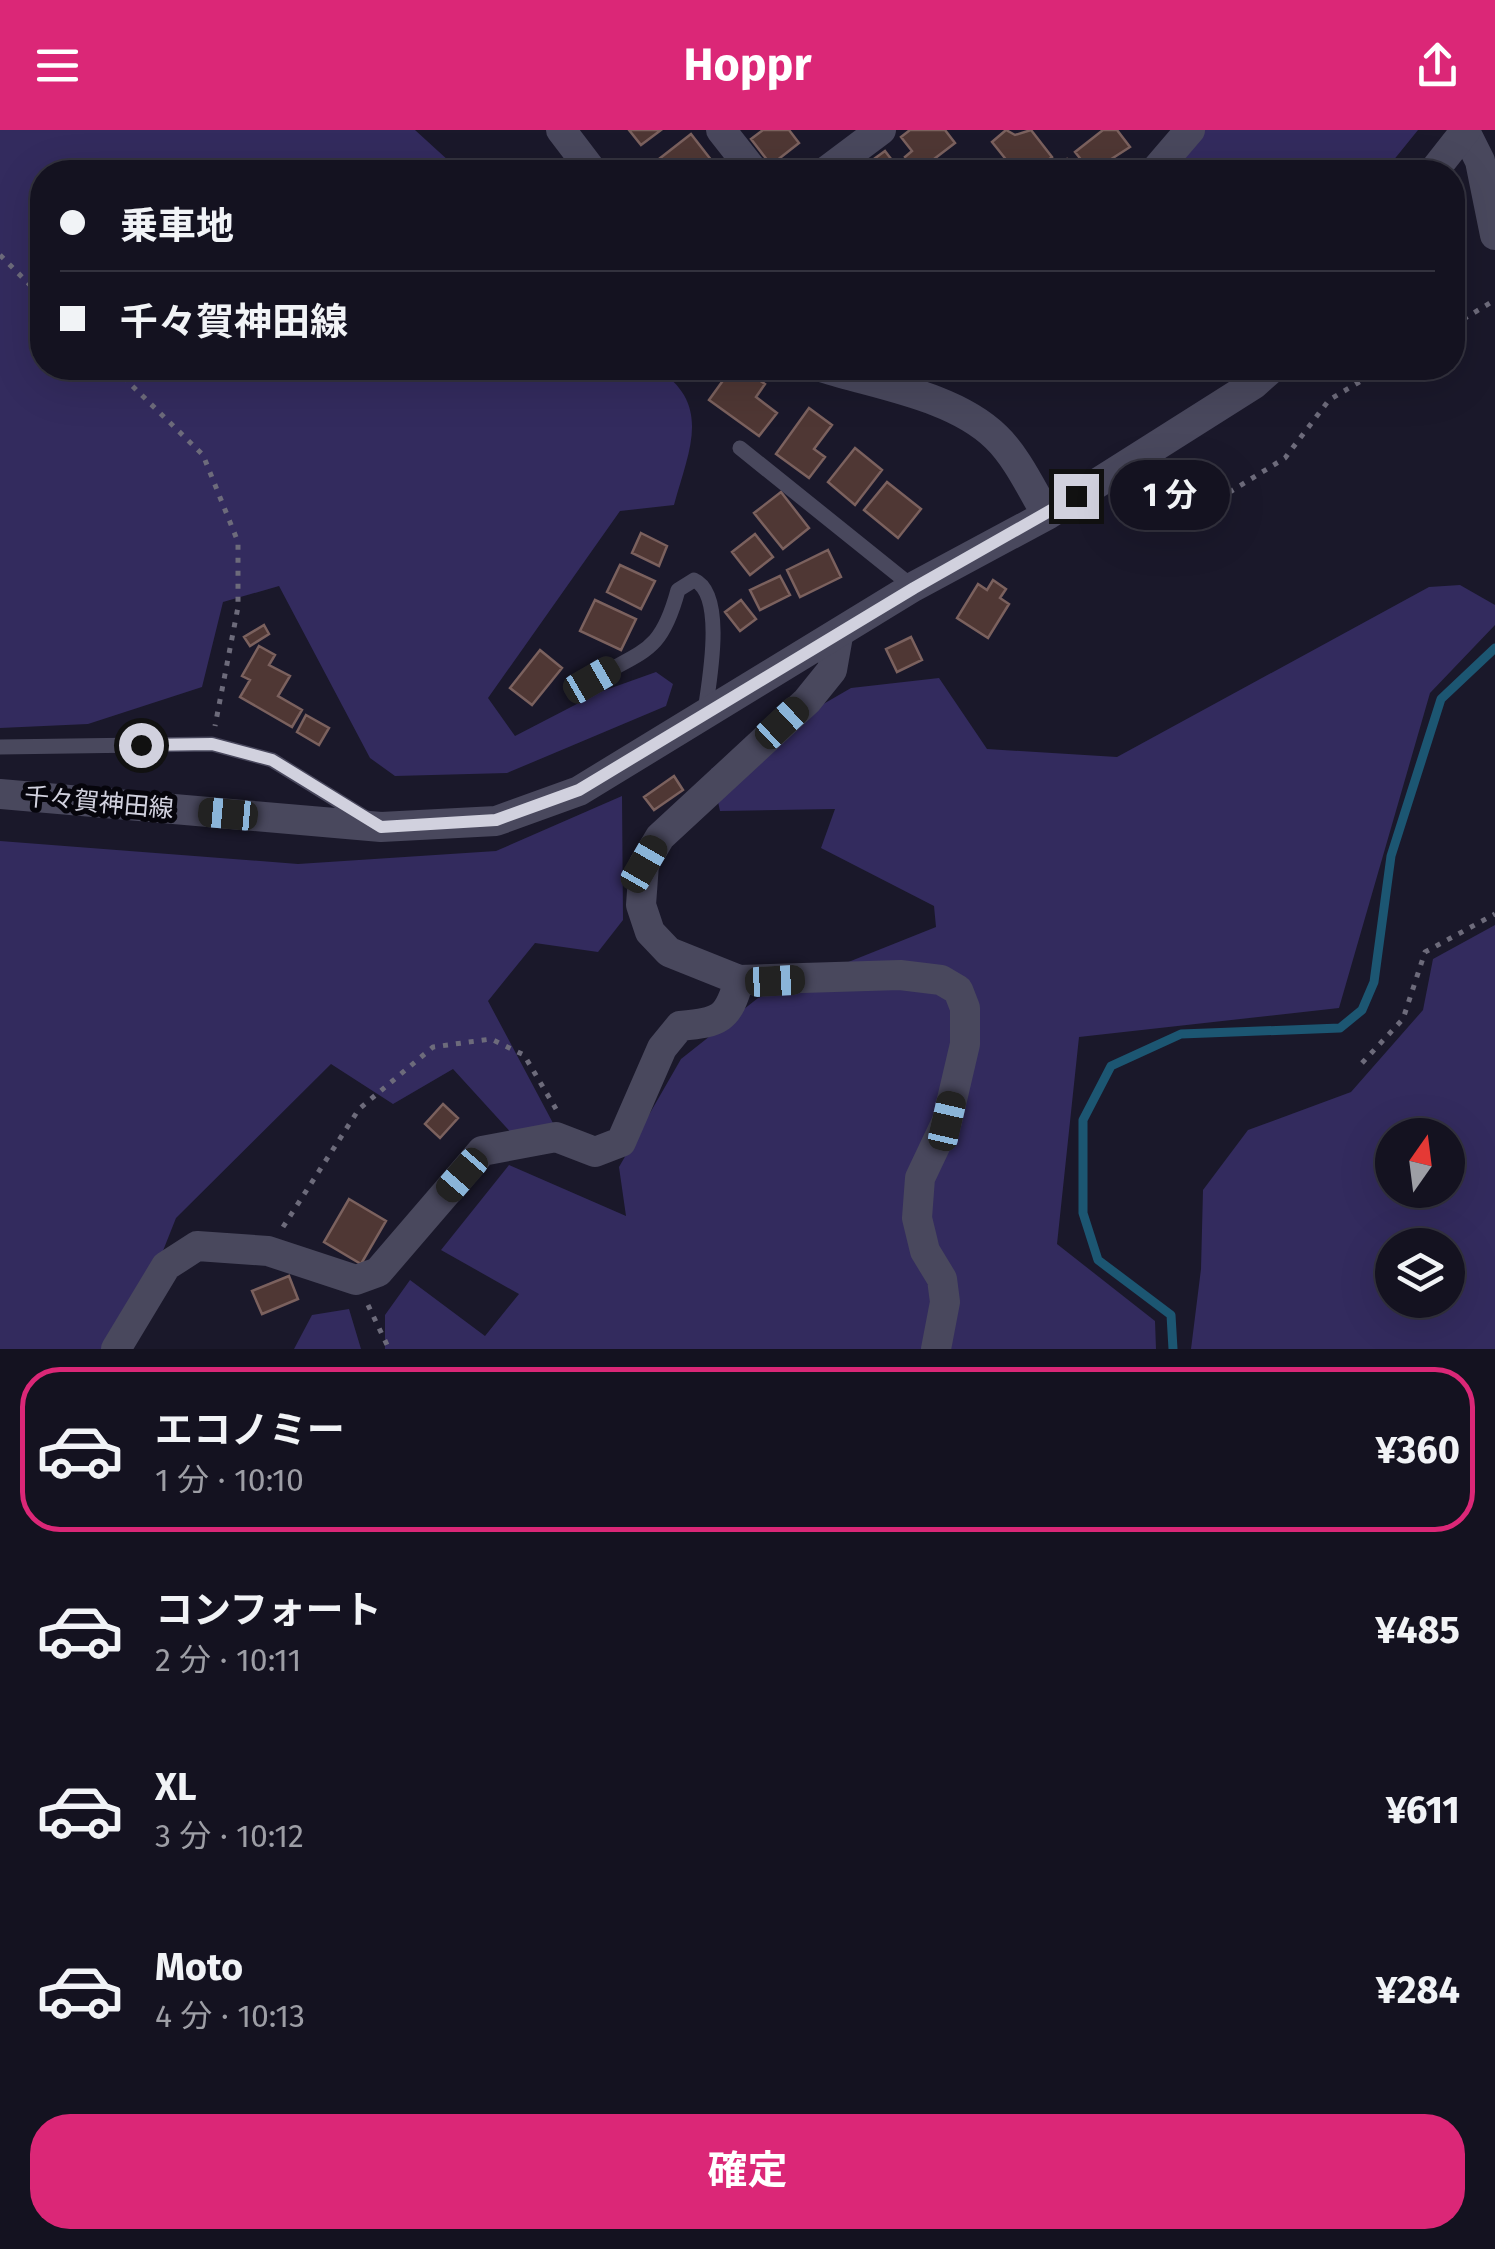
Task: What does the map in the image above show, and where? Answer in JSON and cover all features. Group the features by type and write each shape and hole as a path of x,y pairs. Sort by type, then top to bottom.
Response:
{"street":[{"path":"561,130 584,160"},
{"path":"722,130 745,160"},
{"path":"841,160 880,130"},
{"path":"1164,160 1190,130"},
{"path":"1443,160 1466,131 1480,161 1495,236"},
{"path":"861,380 960,412 983,425 1000,440 1047,515"},
{"name":"千々賀神田線","path":"0,794 381,827 496,820 579,790 914,588 1047,515 1258,380"},
{"path":"838,636 832,670 806,700 660,837 644,864 642,905 650,932 669,952 739,980 900,975 940,980 958,990 965,1008 965,1044 947,1121 920,1178 916,1218 925,1251 942,1278 945,1302 936,1349"},
{"path":"116,1349 166,1266 198,1246 268,1251 356,1280 378,1272 482,1151 556,1137 595,1152 621,1142 662,1048 680,1026 714,1022 731,1008 739,980"}],"lane":[{"path":"740,448 914,588"},
{"path":"592,680 660,640 668,628 678,590 694,580 708,593 714,640 705,715"},
{"path":"0,747 212,744 272,760 381,827"}],"path":[{"path":"0,255 30,284"},
{"path":"1465,318 1495,300"},
{"path":"126,380 203,455 238,542 238,607 212,744"},
{"path":"1207,506 1284,458 1329,400 1363,380"},
{"path":"1362,1063 1402,1020 1425,952 1495,914"},
{"path":"268,1251 359,1110 433,1048 491,1039 524,1056 556,1107 556,1137"},
{"path":"356,1280 388,1349"}],"shaded area":[{"path":"0,130 415,130 448,160 30,160 30,380 671,380 685,397 692,429 674,505 620,511 488,698 515,736 600,692 656,672 673,684 666,706 507,773 395,776 370,758 279,586 223,602 202,687 88,724 0,728"},
{"path":"1205,130 1418,130 1394,160 1179,160"},
{"path":"1460,585 1495,605 1495,625 1430,693 1339,1008 1079,1037 1057,1244 1155,1321 1156,1349 385,1349 385,1315 410,1280 485,1336 519,1294 441,1250 509,1165 626,1216 619,1167 681,1059 758,998 936,927 934,906 821,848 835,809 720,811 711,769 851,688 939,678 987,749 1117,757 1429,587"},
{"path":"622,796 623,920 598,952 535,943 488,1001 554,1125 514,1136 453,1069 393,1104 331,1064 176,1218 124,1349 0,1349 0,841 298,864 496,851"},
{"path":"1495,925 1495,1349 1191,1349 1201,1269 1203,1190 1248,1130 1351,1092 1423,1010 1433,959"},
{"path":"349,1309 361,1349 294,1349 312,1315"}],"building":[{"path":"629,130 661,130 641,145"},
{"path":"763,130 789,130 799,143 777,160 767,160 751,139"},
{"path":"910,130 945,130 955,143 933,160 907,160 905,157 912,151 901,137"},
{"path":"1006,130 1015,135 1031,130 1052,157 1006,160 992,142"},
{"path":"1103,130 1117,130 1130,147 1110,160 1081,160 1075,152"},
{"path":"691,134 711,160 660,160"},
{"path":"885,151 892,160 873,160"},
{"path":"723,380 759,380 765,384 756,397 777,413 759,436 709,400"},
{"path":"809,408 832,425 814,449 825,457 809,478 776,454"},
{"path":"855,448 882,470 855,505 828,482"},
{"path":"887,482 921,509 898,538 864,510"},
{"path":"781,492 809,528 783,549 754,513"},
{"path":"641,533 667,546 659,566 632,553"},
{"path":"755,534 773,557 750,575 732,552"},
{"path":"828,550 841,577 800,597 787,570"},
{"path":"620,565 655,581 641,609 607,592"},
{"path":"780,576 790,595 760,610 750,590"},
{"path":"993,580 1006,589 1000,598 1009,604 988,638 957,618 978,584 987,590"},
{"path":"595,600 636,619 621,650 580,631"},
{"path":"741,600 756,619 740,631 725,612"},
{"path":"264,625 269,634 250,646 244,637"},
{"path":"911,637 922,660 897,672 886,649"},
{"path":"259,646 275,655 269,665 290,676 278,696 302,710 292,727 240,697 250,680 242,676"},
{"path":"540,650 562,668 532,705 510,688"},
{"path":"306,715 329,728 319,745 297,732"},
{"path":"674,776 683,790 654,810 644,797"},
{"path":"443,1104 458,1118 440,1138 425,1124"},
{"path":"349,1199 386,1221 361,1264 324,1242"},
{"path":"289,1276 298,1299 262,1314 252,1291"}],"waterway":[{"path":"1173,1349 1171,1315 1098,1260 1083,1213 1083,1120 1111,1066 1181,1034 1340,1028 1362,1010 1374,982 1391,856 1441,699 1495,648"}],"route":[{"path":"141,745 212,744 272,760 381,827 496,820 579,790 914,588 1076,496"}]}
